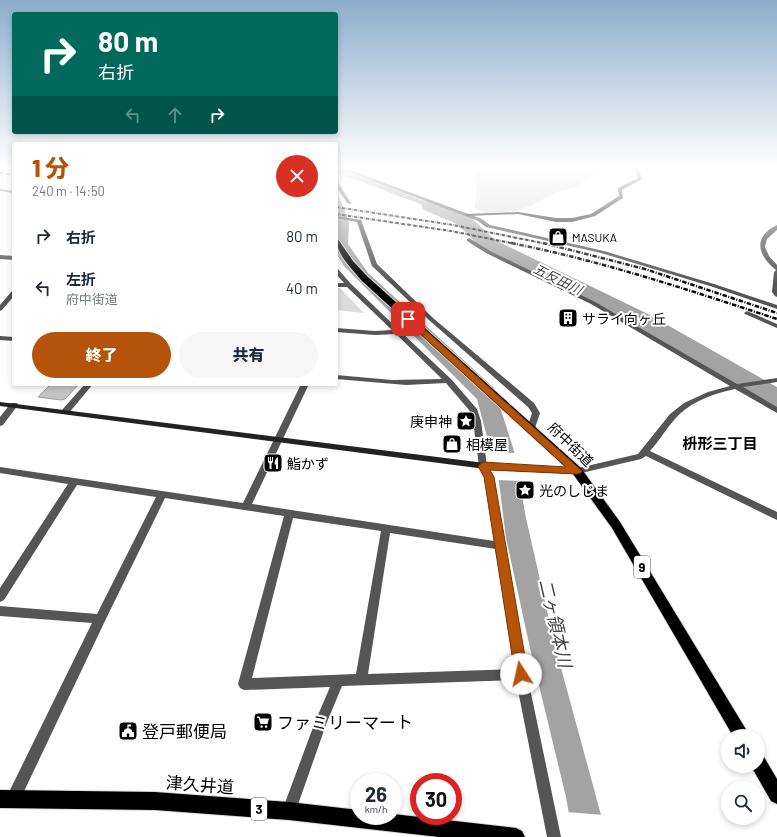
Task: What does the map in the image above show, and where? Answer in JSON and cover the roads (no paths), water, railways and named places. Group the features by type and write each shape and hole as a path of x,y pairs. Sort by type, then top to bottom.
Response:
{"main road":[{"name":"府中街道","path":"338,243 350,262 365,279 577,471 616,525 738,729"},
{"path":"764,773 777,795"},
{"name":"津久井道","path":"7,799 155,801 289,811 512,837"}],"street":[{"path":"440,205 480,220 488,226 602,252 712,285 777,307"},
{"path":"467,215 518,213 564,221 593,215 608,205"},
{"path":"338,217 359,221 374,265 384,276 431,319 531,405 536,413 531,429"},
{"path":"777,227 763,240 762,246 764,253 777,269"},
{"path":"469,240 488,252 593,303 777,410"},
{"path":"0,257 12,258"},
{"path":"338,272 349,285 448,380 473,409 488,467 521,674 554,837"},
{"path":"777,272 775,292 777,295"},
{"path":"338,285 349,285"},
{"path":"0,309 12,295"},
{"path":"748,313 777,326"},
{"path":"338,330 375,333 399,332"},
{"path":"0,338 12,339"},
{"path":"338,377 390,381 438,382 448,380"},
{"path":"0,404 488,467 577,471 641,456 659,431 689,402 738,386 759,381 777,380"},
{"path":"65,412 87,386"},
{"path":"246,507 304,386"},
{"path":"0,423 14,405"},
{"path":"645,452 777,516"},
{"path":"0,470 500,546"},
{"path":"0,597 74,482"},
{"path":"7,799 162,495"},
{"path":"288,514 244,684 521,674"},
{"path":"361,680 386,529"},
{"path":"0,611 100,619"},
{"path":"289,811 321,722 338,681"}],"waterway":[{"name":"五反田川","path":"430,206 463,220 488,244 640,319 777,399"},
{"name":"二ヶ領本川","path":"509,255 511,259"}],"railway":[{"path":"338,207 453,225 547,244"},
{"path":"338,214 451,231 511,243"},
{"path":"511,243 516,244"},
{"path":"511,243 612,267 777,319"},
{"path":"547,244 645,269 777,313"}],"place":[{"name":"MASUKA","path":"558,237"},
{"name":"サライ向ヶ丘","path":"568,318"},
{"name":"庚申神","path":"466,421"},
{"name":"相模屋","path":"452,444"},
{"name":"鮨かず","path":"273,463"},
{"name":"光のしじま","path":"525,490"},
{"name":"ファミリーマート","path":"263,722"},
{"name":"登戸郵便局","path":"128,731"}],"district":[{"name":"枡形三丁目","path":"720,443"}]}
